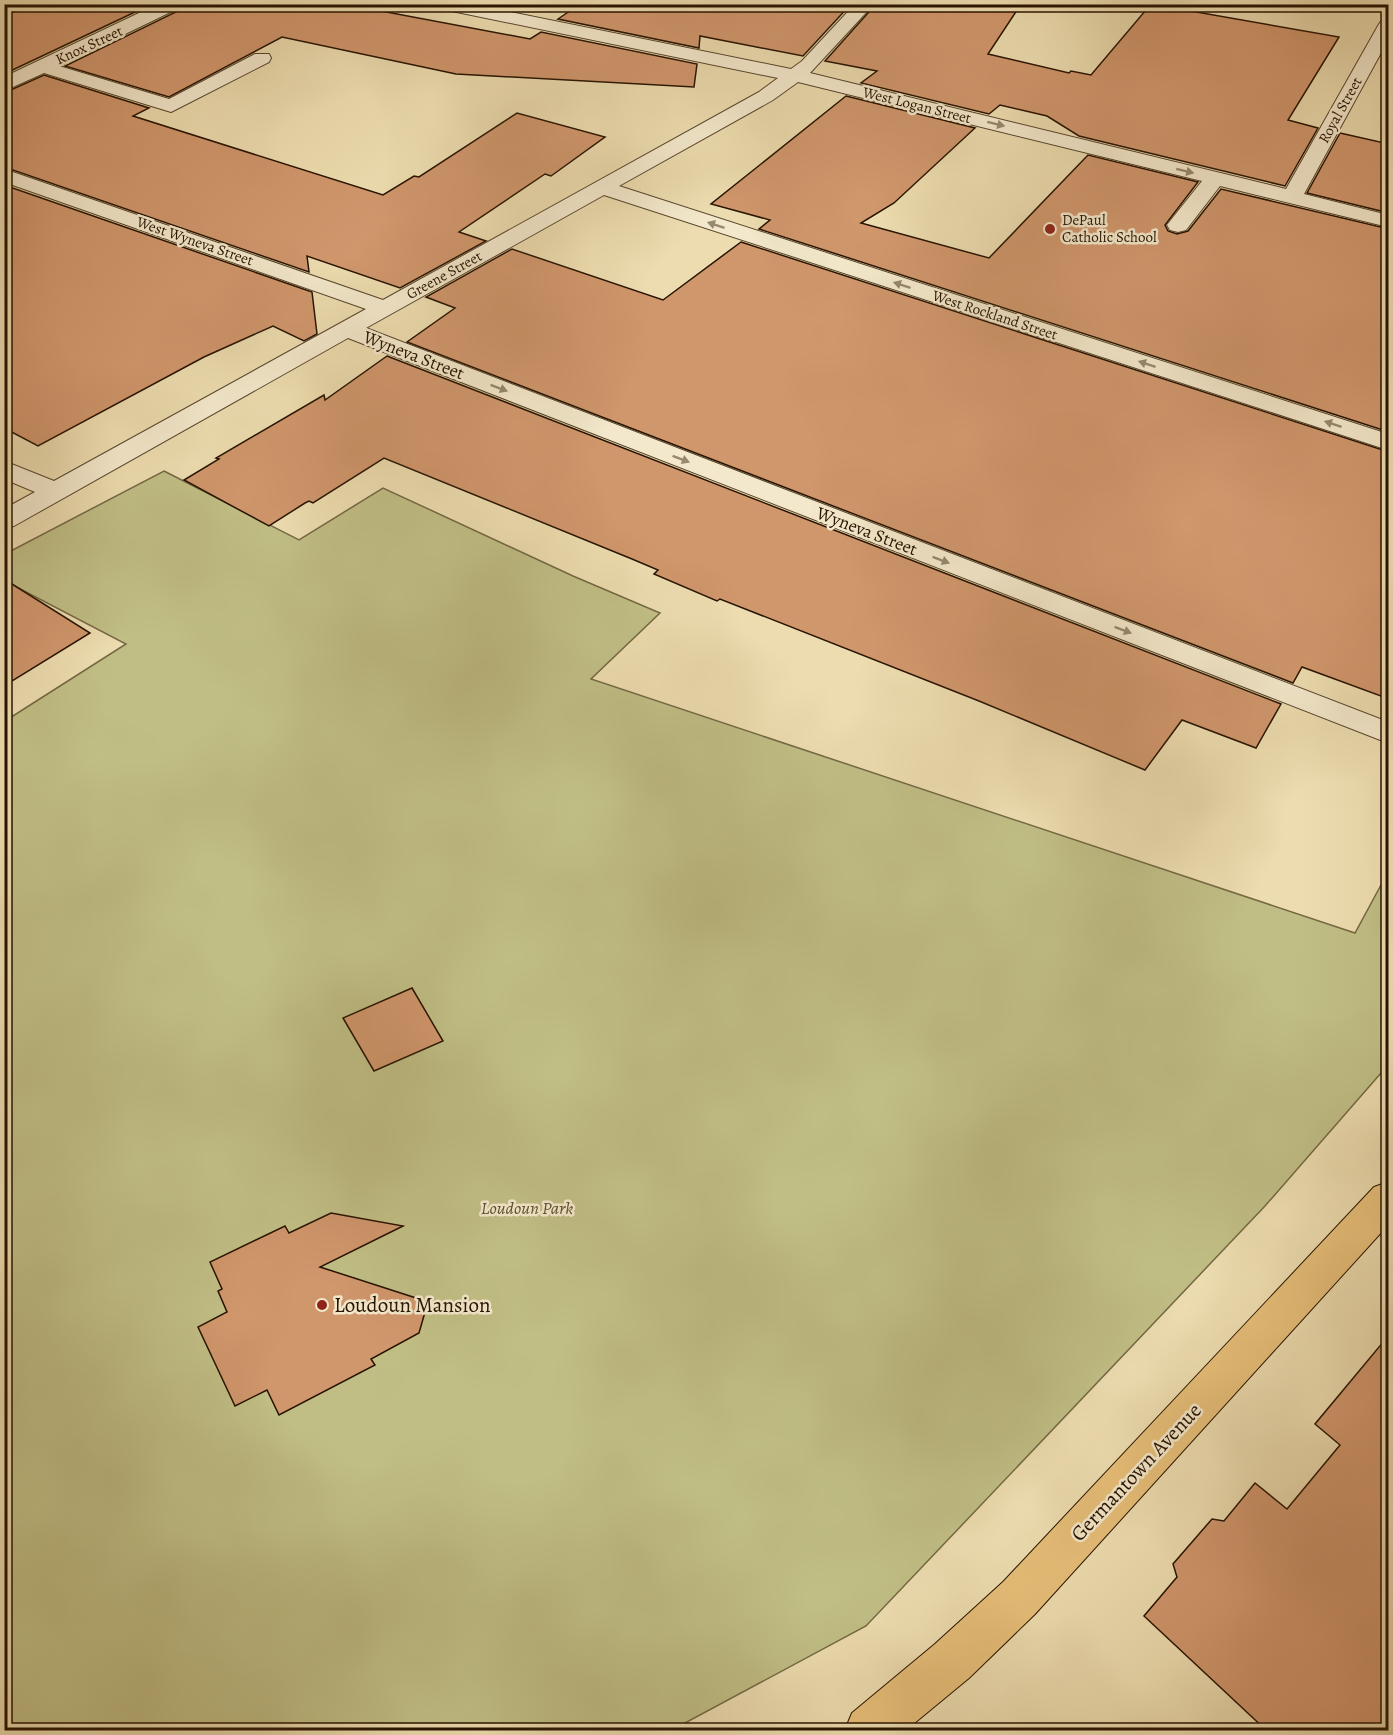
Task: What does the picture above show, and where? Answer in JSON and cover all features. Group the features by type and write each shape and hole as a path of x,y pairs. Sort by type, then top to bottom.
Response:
{"main road":[{"name":"Germantown Avenue","path":"870,1731 952,1661 1019,1598 1388,1200"}],"street":[{"name":"Knox Street","path":"4,85 173,4"},
{"name":"West Logan Street","path":"442,4 796,76 1389,221"},
{"name":"Greene Street","path":"4,520 766,96 796,76 819,55 865,4"},
{"name":"Royal Street","path":"1292,196 1389,24"},
{"path":"43,67 171,106 262,58"},
{"name":"West Wyneva Street","path":"4,174 384,308"},
{"path":"1178,225 1215,178"},
{"name":"West Rockland Street","path":"601,187 1389,442"},
{"name":"Wyneva Street","path":"346,329 1389,733"},
{"path":"4,469 55,491"}],"green space":[{"name":"Loudoun Park","path":"164,471 299,540 383,488 573,576 660,613 591,679 1355,933 1388,872 1388,1065 1265,1206 866,1626 672,1730 5,1730 5,721 126,644 5,581 5,554"}],"building":[{"path":"32,4 152,4 4,74 4,16"},
{"path":"184,4 344,4 530,39 541,32 697,64 694,87 456,74 282,37 169,97 65,66 180,10"},
{"path":"580,4 851,4 803,56 700,36 699,48 558,19"},
{"path":"876,4 1021,4 988,54 1069,73 1071,71 1091,75 1151,4 1339,37 1288,120 1318,128 1285,186 1079,136 1047,116 1000,105 989,114 861,83 877,71 825,61"},
{"path":"44,75 149,108 133,116 383,195 414,176 419,177 517,113 605,137 551,176 545,174 459,232 486,241 400,288 307,256 309,272 4,167 4,93"},
{"path":"846,96 975,128 894,203 861,223 989,258 1088,155 1198,182 1165,225 1168,231 1177,234 1188,231 1221,189 1389,229 1389,432 759,229 770,220 711,204"},
{"path":"1340,133 1389,144 1389,213 1307,193"},
{"path":"4,185 312,292 317,334 304,341 273,326 204,357 38,446 4,428"},
{"path":"741,242 1389,452 1389,699 1302,667 1293,683 407,342 455,308 426,297 512,249 663,300"},
{"path":"387,356 1281,704 1256,748 1182,720 1145,770 979,701 720,599 717,601 654,574 658,570 384,458 313,503 309,501 305,503 269,526 184,480 219,459 216,458 324,395 325,400"},
{"path":"4,579 90,633 4,686"},
{"path":"412,988 443,1041 374,1071 343,1018"},
{"name":"Loudoun Mansion","path":"331,1213 403,1226 320,1267 416,1298 425,1312 419,1333 371,1359 375,1365 279,1415 267,1390 235,1406 198,1327 227,1312 218,1291 222,1289 210,1262 285,1226 289,1233"},
{"path":"1389,1335 1389,1731 1267,1731 1144,1616 1177,1577 1173,1564 1212,1519 1224,1521 1255,1483 1287,1509 1340,1445 1315,1424"}],"place":[{"name":"DePaul Catholic School","path":"1050,229"},
{"name":"Loudoun Mansion","path":"322,1305"}]}
